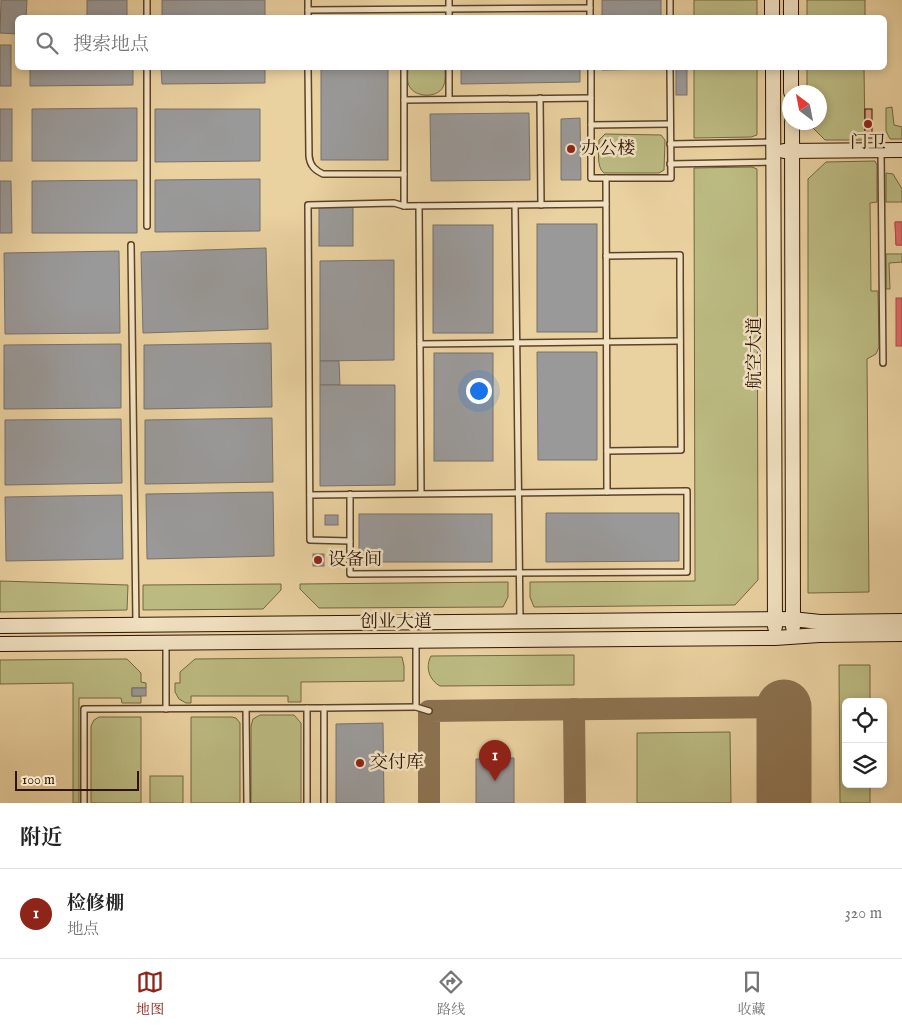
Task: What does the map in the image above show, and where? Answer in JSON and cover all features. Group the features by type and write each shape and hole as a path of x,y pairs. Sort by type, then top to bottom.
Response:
{"main road":[{"path":"772,0 772,15"},
{"path":"791,0 791,15"},
{"name":"航空大道","path":"773,70 775,638"},
{"path":"791,70 791,85"},
{"name":"航空大道","path":"792,130 793,637"},
{"path":"773,152 902,150"},
{"name":"创业大道","path":"0,626 775,619 820,622 902,621"},
{"name":"创业大道","path":"0,644 775,638 819,635 902,634"}],"lane":[{"path":"147,0 147,15"},
{"path":"308,0 308,15"},
{"path":"449,0 449,15"},
{"path":"590,0 590,15"},
{"path":"670,0 670,15"},
{"path":"308,10 590,8"},
{"path":"403,10 403,15"},
{"path":"147,70 147,226"},
{"path":"308,70 308,156 312,166 323,174 404,174"},
{"path":"404,70 404,206"},
{"path":"449,70 450,99"},
{"path":"591,70 591,178 670,178 670,70"},
{"path":"540,98 540,205"},
{"path":"404,100 591,98"},
{"path":"591,125 670,124"},
{"path":"670,144 773,152"},
{"path":"881,150 883,363"},
{"path":"670,164 773,152"},
{"path":"606,178 607,492"},
{"path":"350,541 310,540 308,205 394,203 404,206 606,204"},
{"path":"515,205 520,622"},
{"path":"419,206 421,493"},
{"path":"131,245 136,625"},
{"path":"606,256 680,256 681,450 607,451"},
{"path":"420,344 680,342"},
{"path":"310,494 687,491 687,572 350,574 350,494"},
{"path":"416,641 416,707"},
{"path":"166,643 166,709"},
{"path":"84,803 84,710 416,707 429,711"},
{"path":"307,708 307,803"},
{"path":"324,708 324,803"},
{"path":"246,709 246,803"}],"shaded area":[{"path":"694,0 757,0 757,15 694,15"},
{"path":"807,0 865,0 865,15 807,15"},
{"path":"408,70 445,70 443,87 436,94 425,95 414,92 410,88"},
{"path":"694,70 757,70 757,135 751,137 694,138"},
{"path":"807,70 864,70 865,140 825,140 815,130 827,130 827,85 807,85"},
{"path":"892,107 894,125 902,127 902,139 890,139 886,131 886,108"},
{"path":"605,134 661,135 665,140 664,170 659,173 604,173 600,167 598,153 599,140"},
{"path":"875,161 877,165 877,202 870,203 871,291 878,291 879,347 876,354 867,359 869,592 808,593 808,179 826,162"},
{"path":"752,167 757,169 758,580 735,605 534,607 530,597 530,582 695,581 694,168"},
{"path":"886,173 893,174 902,189 902,202 886,202"},
{"path":"886,254 902,254 902,262 889,263 890,289 886,289"},
{"path":"0,581 128,585 127,610 0,612"},
{"path":"508,582 508,597 503,607 319,608 300,589 300,584"},
{"path":"281,584 281,590 263,609 143,610 143,585"},
{"path":"574,655 574,685 440,686 433,680 428,669 431,656"},
{"path":"402,657 404,681 301,682 301,702 288,702 288,696 191,696 191,703 186,703 179,699 175,692 175,683 180,683 180,672 195,659"},
{"path":"127,659 141,673 141,682 146,683 146,688 132,688 132,696 141,696 141,703 122,703 121,698 79,698 79,803 73,803 73,683 0,684 0,660"},
{"path":"839,665 870,665 870,698 842,698 842,788 870,788 870,803 840,803"},
{"path":"260,715 294,715 301,723 301,803 251,803 251,726 253,719"},
{"path":"99,717 141,717 141,803 91,803 91,726 94,720"},
{"path":"191,717 232,717 236,718 240,723 240,803 191,803"},
{"path":"730,732 731,803 637,803 637,733"},
{"path":"150,776 183,776 183,803 150,803"}],"building: 商业":[{"path":"895,222 902,222 902,245 896,245"},
{"path":"895,222 902,222 902,245 896,245"},
{"path":"896,298 902,298 902,346 896,346"}],"building: 工业":[{"path":"1,0 27,0 26,15 15,15 15,34 0,33"},
{"path":"87,0 127,0 127,15 87,15"},
{"path":"162,0 265,0 265,15 162,15"},
{"path":"602,0 661,0 661,15 602,15"},
{"path":"0,45 11,45 11,86 0,86"},
{"path":"30,70 133,70 133,85 30,86"},
{"path":"161,70 265,70 265,83 162,84"},
{"path":"321,70 388,70 388,160 321,160"},
{"path":"461,70 580,70 580,82 461,84"},
{"path":"676,70 687,70 687,95 676,95"},
{"path":"137,108 137,161 32,161 32,109"},
{"path":"0,109 12,109 12,161 0,161"},
{"path":"155,109 260,109 260,161 155,162"},
{"path":"529,113 530,180 431,181 430,114"},
{"name":"办公楼","path":"580,118 581,180 561,180 561,119"},
{"path":"260,179 260,231 155,232 155,180"},
{"path":"137,180 137,233 32,233 32,181"},
{"path":"0,181 11,181 12,233 0,233"},
{"path":"319,207 353,207 353,246 319,246"},
{"path":"537,224 597,224 597,332 537,332"},
{"path":"433,225 493,225 493,333 433,333"},
{"path":"266,248 268,329 143,333 141,252"},
{"path":"119,251 120,333 5,334 4,253"},
{"path":"394,260 394,360 320,361 320,261"},
{"path":"271,343 272,407 144,409 144,345"},
{"path":"121,344 121,408 4,409 4,345"},
{"path":"537,352 597,352 597,460 538,460"},
{"path":"434,353 493,353 493,461 434,461"},
{"path":"320,361 339,361 340,385 320,385"},
{"path":"320,385 395,385 395,485 320,486"},
{"path":"272,418 273,482 145,484 145,420"},
{"path":"121,419 122,483 5,485 5,420"},
{"path":"273,492 274,556 147,559 146,494"},
{"path":"122,495 123,559 6,561 5,497"},
{"path":"546,513 679,513 679,561 546,562"},
{"path":"359,514 492,514 492,562 359,562"},
{"path":"325,515 338,515 338,525 325,525"},
{"name":"设备间","path":"313,554 324,554 324,566 313,566"},
{"path":"132,688 146,688 146,696 132,696"},
{"name":"交付库","path":"383,723 384,803 336,803 336,724"},
{"path":"514,758 514,803 476,803 476,759"}],"building: 其他":[{"name":"门卫","path":"865,109 872,109 872,138 865,138"}],"taxiway":[{"path":"429,803 429,711 784,707"},
{"path":"574,709 575,803"}],"runway":[{"path":"784,707 784,803"}],"place":[{"name":"门卫","path":"868,124"},
{"name":"办公楼","path":"571,149"},
{"name":"设备间","path":"318,560"},
{"name":"交付库","path":"360,763"},
{"name":"检修棚","path":"495,781"}]}
